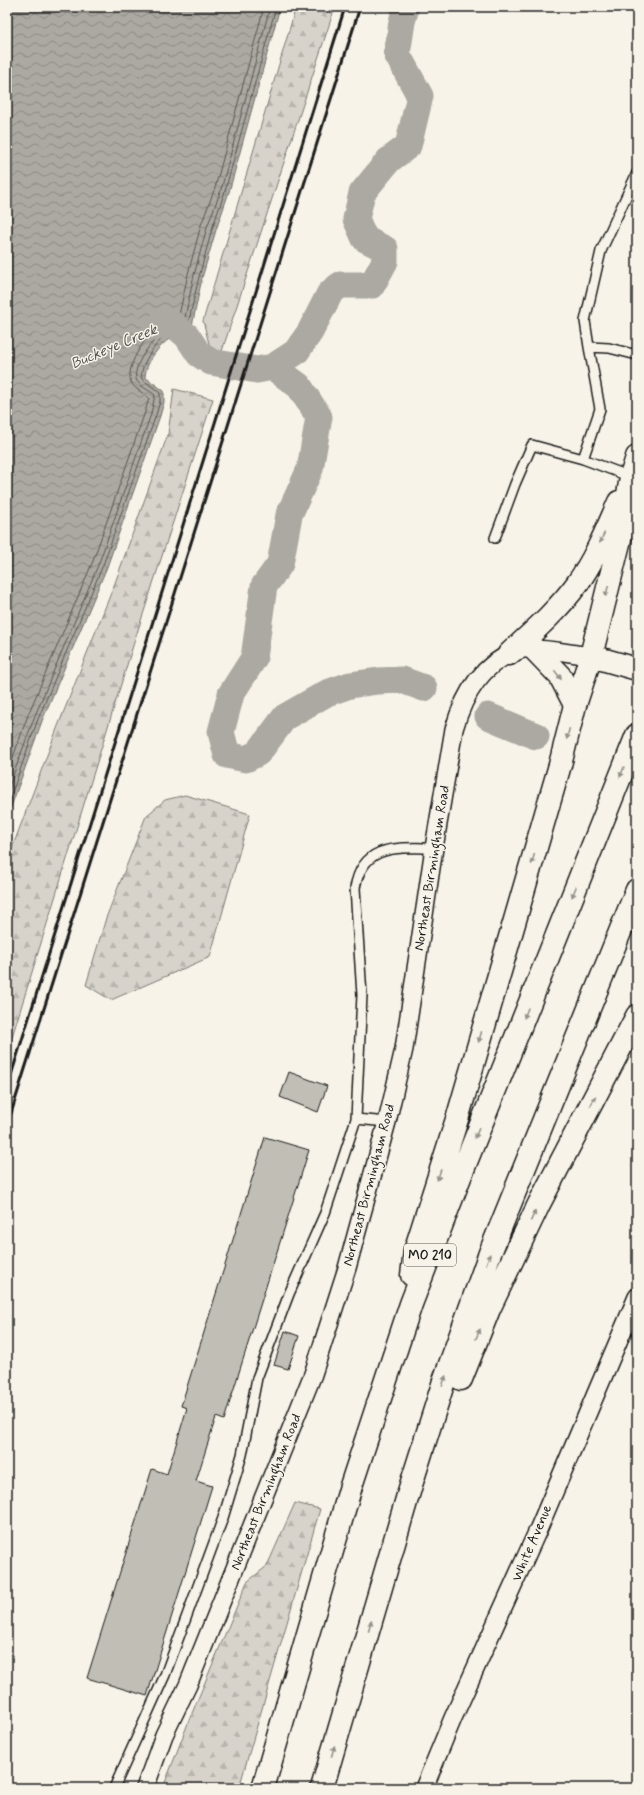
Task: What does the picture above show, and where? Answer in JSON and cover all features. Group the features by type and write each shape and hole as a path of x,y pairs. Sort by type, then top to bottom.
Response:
{"main road":[{"path":"509,654 562,603 578,582 600,544 634,467"},
{"path":"411,1304 411,1285 415,1251 458,1116 560,765 575,705 591,656 621,535 634,467"},
{"path":"534,649 560,676 575,705"},
{"path":"591,656 637,669"},
{"name":"MO 210","path":"263,1788 351,1486 411,1304 462,1170 637,735"},
{"path":"322,1788 403,1512 444,1381 490,1253 637,890"},
{"path":"403,1512 420,1480 435,1446 469,1355 489,1309 539,1204 637,1016"}],"street":[{"name":"Northeast Birmingham Road","path":"145,1788 164,1736 188,1685 313,1374 347,1268 387,1122 404,1049 434,848 454,729 458,714 465,699 486,669 498,659 509,654 522,649 534,649 591,656"},
{"name":"White Avenue","path":"424,1788 453,1718 538,1530 637,1297"}],"lane":[{"path":"583,459 600,409 585,321 601,252 637,173"},
{"path":"589,347 609,348 637,355"},
{"path":"495,538 515,484 532,445 583,459 634,467"},
{"path":"114,1788 165,1675 223,1518 242,1455 257,1378 289,1294 325,1213 356,1119 362,995 355,888 361,866 371,856 385,850 434,848"},
{"path":"356,1119 387,1122"}],"green space":[{"path":"296,7 335,7 221,354 211,351 203,321"},
{"path":"174,389 213,399 136,636 7,1053 7,867 11,851 58,726 115,583 168,434"},
{"path":"185,795 250,814 210,957 111,1000 86,985 106,918 146,816 165,800"},
{"path":"295,1503 320,1509 239,1788 163,1788 190,1718 247,1582 267,1566"}],"water":[{"path":"7,7 280,7 229,192 202,278 191,331 183,338 174,336 169,339 159,348 148,365 145,377 164,391 164,402 160,416 107,567 42,721 7,818"}],"building":[{"path":"289,1072 327,1086 318,1112 280,1097"},
{"path":"265,1137 309,1150 224,1420 216,1417 196,1481 212,1486 147,1696 87,1678 152,1469 167,1474 187,1408 181,1406"},
{"path":"285,1331 299,1336 288,1369 274,1365"}],"waterway":[{"name":"Buckeye Creek","path":"155,328 161,325 174,325 187,336 199,354 211,362 257,370 273,367 296,352 310,332 330,293 340,285 372,285 385,261 385,249 365,239 356,219 362,193 389,160 408,146 420,96 397,54 406,7"},
{"path":"273,367 299,386 319,417 310,469 289,515 280,564 264,586 254,658 231,694 221,732 227,755 246,759 258,753 285,717 327,693 350,685 378,681 402,680 424,688"},
{"path":"488,716 536,736"}],"railway":[{"path":"7,1088 345,7"},
{"path":"7,1126 360,7"}]}
